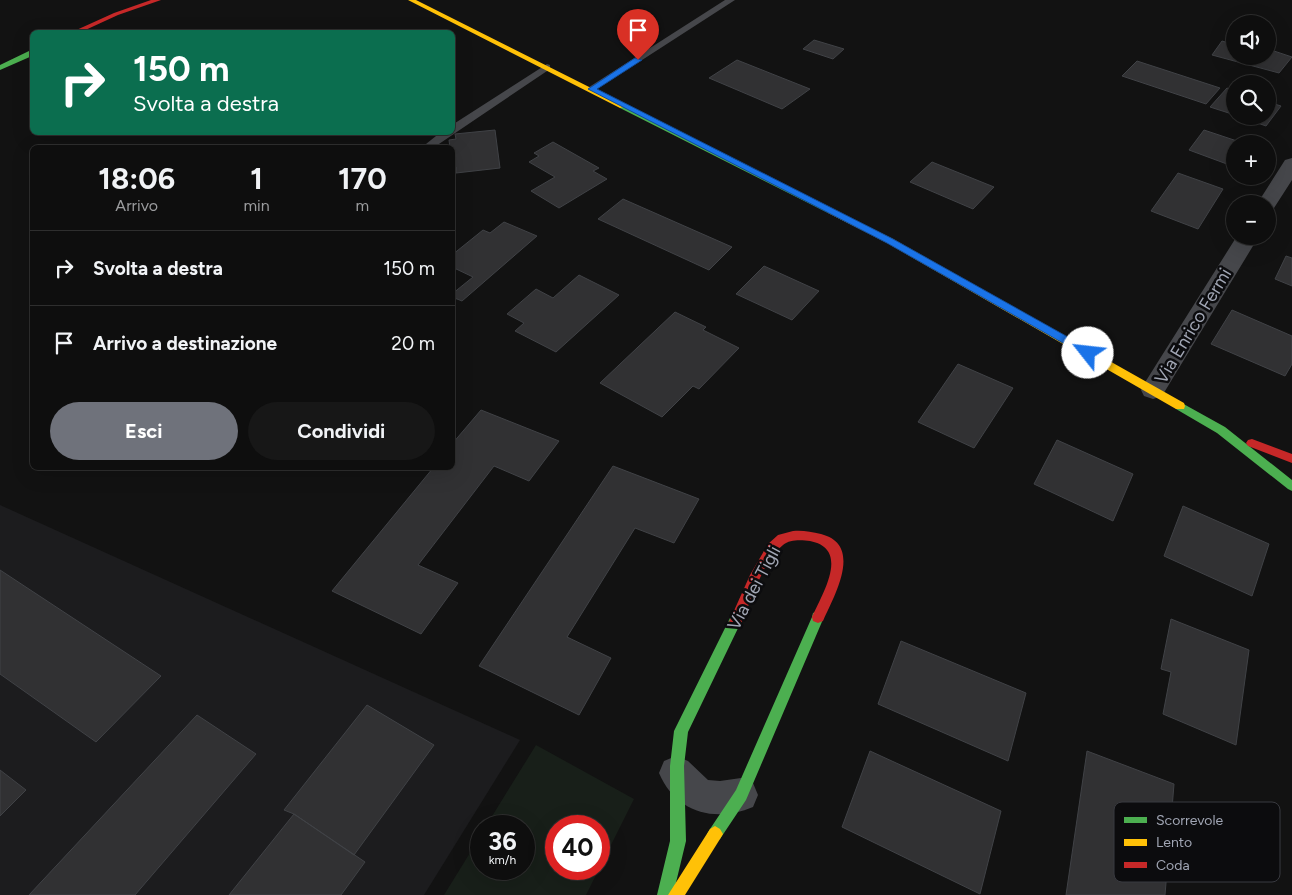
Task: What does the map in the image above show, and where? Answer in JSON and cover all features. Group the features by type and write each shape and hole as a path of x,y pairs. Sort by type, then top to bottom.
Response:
{"street":[{"path":"116,14 138,0"},
{"path":"80,30 116,14 158,0"},
{"path":"411,0 592,89 890,241 1221,430 1292,486"},
{"path":"0,68 30,54"},
{"path":"1273,195 1292,164"},
{"name":"Via Enrico Fermi","path":"1153,390 1242,245"},
{"path":"1221,430 1292,459"},
{"name":"Via dei Tigli","path":"665,895 677,852 679,823 676,773 677,750 682,732 770,551 779,540 796,534 816,536 834,545 840,558 836,575 741,795 676,895"},
{"path":"676,773 688,786 705,796 722,800 741,795"}],"lane":[{"path":"592,89 731,0"},
{"path":"455,128 547,68"},
{"path":"430,145 444,135"}],"shaded area":[{"path":"0,505 520,740 474,815 470,815 470,821 424,895 0,895"},
{"path":"536,745 634,799 610,847 610,815 545,815 545,880 594,880 586,895 444,895 470,853 470,880 535,880 535,815 493,815"}],"building":[{"path":"814,40 844,49 833,59 803,49"},
{"path":"1222,41 1226,42 1226,59 1212,55"},
{"path":"1276,52 1292,57 1279,73 1249,65 1276,65"},
{"path":"737,60 810,89 782,109 709,78"},
{"path":"1137,61 1220,88 1206,104 1122,76"},
{"path":"1226,89 1226,112 1210,107"},
{"path":"1276,104 1281,106 1276,113"},
{"path":"495,130 500,168 456,173 455,145 450,145 449,140 456,139 455,134"},
{"path":"1204,130 1226,137 1226,164 1189,150"},
{"path":"553,142 599,168 593,171 607,179 559,208 531,191 555,177 529,162 539,156 534,153"},
{"path":"932,162 994,187 973,209 910,182"},
{"path":"1178,173 1223,189 1198,229 1151,211"},
{"path":"623,199 732,247 709,270 598,219"},
{"path":"504,222 537,236 462,301 455,298 455,292 473,277 455,268 455,253 483,230 490,233"},
{"path":"1286,256 1292,258 1292,286 1275,279"},
{"path":"764,266 819,291 792,320 736,294"},
{"path":"579,275 619,295 556,352 515,331 524,323 507,314 536,289 553,298"},
{"path":"1232,310 1292,336 1292,364 1285,376 1211,344"},
{"path":"675,312 706,327 703,330 739,348 699,389 693,386 662,417 600,383"},
{"path":"958,364 1013,388 974,448 918,422"},
{"path":"481,410 559,441 529,481 494,466 418,565 458,583 421,634 332,591 431,470 455,470 455,440"},
{"path":"1057,440 1133,474 1113,521 1034,484"},
{"path":"613,466 699,499 674,543 635,528 567,637 611,658 579,715 479,666"},
{"path":"1183,506 1269,544 1252,596 1164,556"},
{"path":"0,570 161,676 96,742 0,674"},
{"path":"1171,619 1249,650 1236,745 1163,714 1171,672 1161,669"},
{"path":"901,641 1026,693 1008,761 878,704"},
{"path":"367,705 434,745 354,855 294,814 284,810"},
{"path":"197,715 256,754 135,895 29,895"},
{"path":"870,751 1001,811 980,894 842,827"},
{"path":"1087,751 1174,784 1173,802 1114,802 1114,882 1166,882 1165,895 1066,895"},
{"path":"0,770 26,790 0,816"},
{"path":"294,814 365,862 341,895 229,895"}],"traffic: fast":[{"path":"0,68 30,54"},
{"path":"623,106 831,211"},
{"path":"1180,406 1221,430 1292,486"},
{"path":"715,834 741,795 818,617"},
{"path":"665,895 678,841 677,766 681,731 735,622"}],"traffic: slow":[{"path":"411,0 623,106"},
{"path":"831,211 890,241 1180,406"},
{"path":"676,895 715,834"}],"traffic: jam":[{"path":"80,30 116,14 158,0"},
{"path":"1252,443 1292,459"},
{"path":"735,622 766,557 779,541 797,536 809,536 825,540 834,547 838,557 834,581 818,617"}],"route":[{"path":"638,60 592,89 890,241 1088,353"}]}
